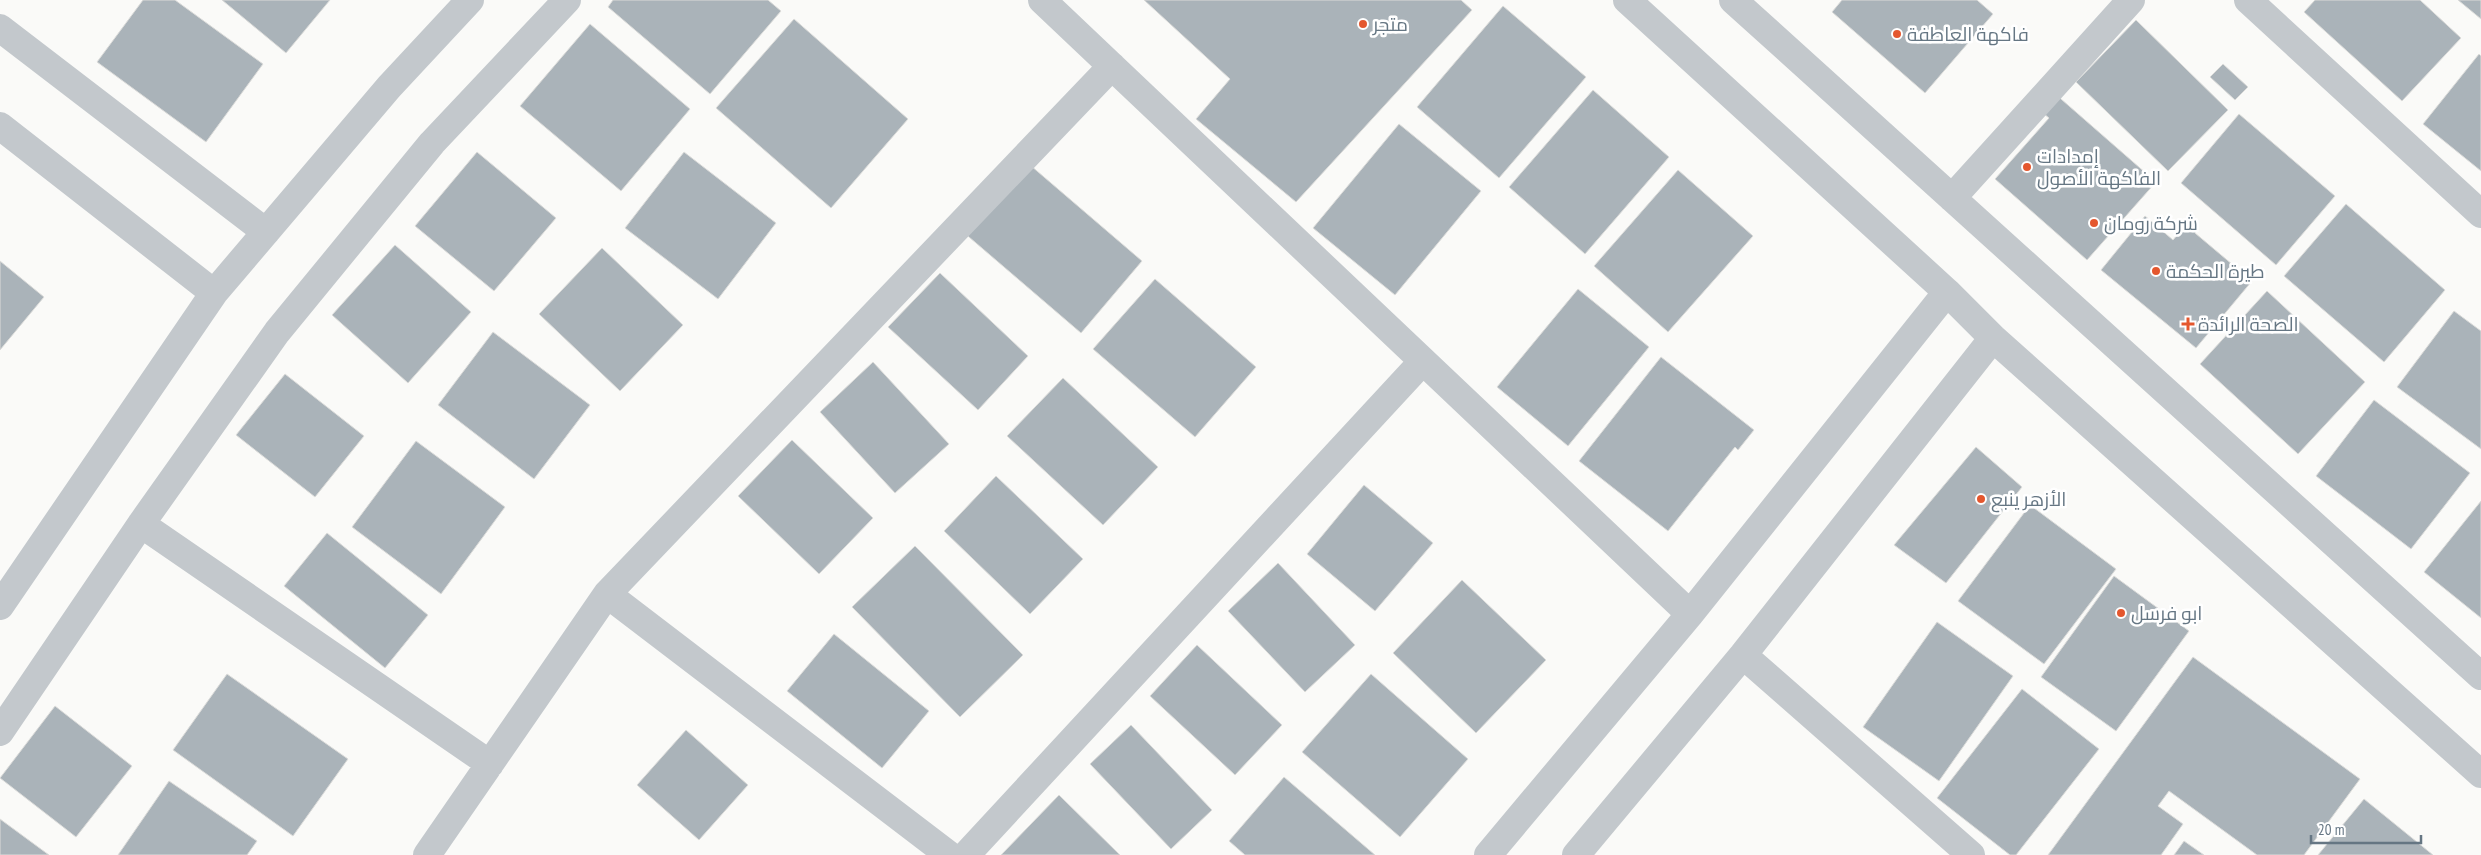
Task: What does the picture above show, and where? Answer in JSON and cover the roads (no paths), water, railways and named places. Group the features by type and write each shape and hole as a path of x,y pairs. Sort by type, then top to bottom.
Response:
{"street":[{"path":"0,606 214,293 389,87 470,0"},
{"path":"0,732 141,524 277,332 432,143 567,0"},
{"path":"1042,0 1690,614"},
{"path":"1627,0 1947,292 1993,338 2481,774"},
{"path":"1734,0 2481,676"},
{"path":"1952,198 2131,0"},
{"path":"2248,0 2481,214"},
{"path":"0,28 266,232"},
{"path":"427,855 607,594 1112,66"},
{"path":"0,126 214,293"},
{"path":"1488,855 1690,614 1947,292"},
{"path":"1576,855 1742,655 1993,338"},
{"path":"966,855 1423,361"},
{"path":"141,524 490,764"},
{"path":"607,594 949,855"},
{"path":"1742,655 1971,855"}],"place":[{"name":"متجر","path":"1363,24"},
{"name":"فاكهة العاطفة","path":"1897,34"},
{"name":"إمدادات الفاكهة الأصول","path":"2027,167"},
{"name":"شركة رومان","path":"2094,223"},
{"name":"طيرة الحكمة","path":"2156,271"},
{"name":"الصحة الرائدة","path":"2188,324"},
{"name":"الأزهر ينبع","path":"1981,499"},
{"name":"ابو فرسل","path":"2121,613"}]}
